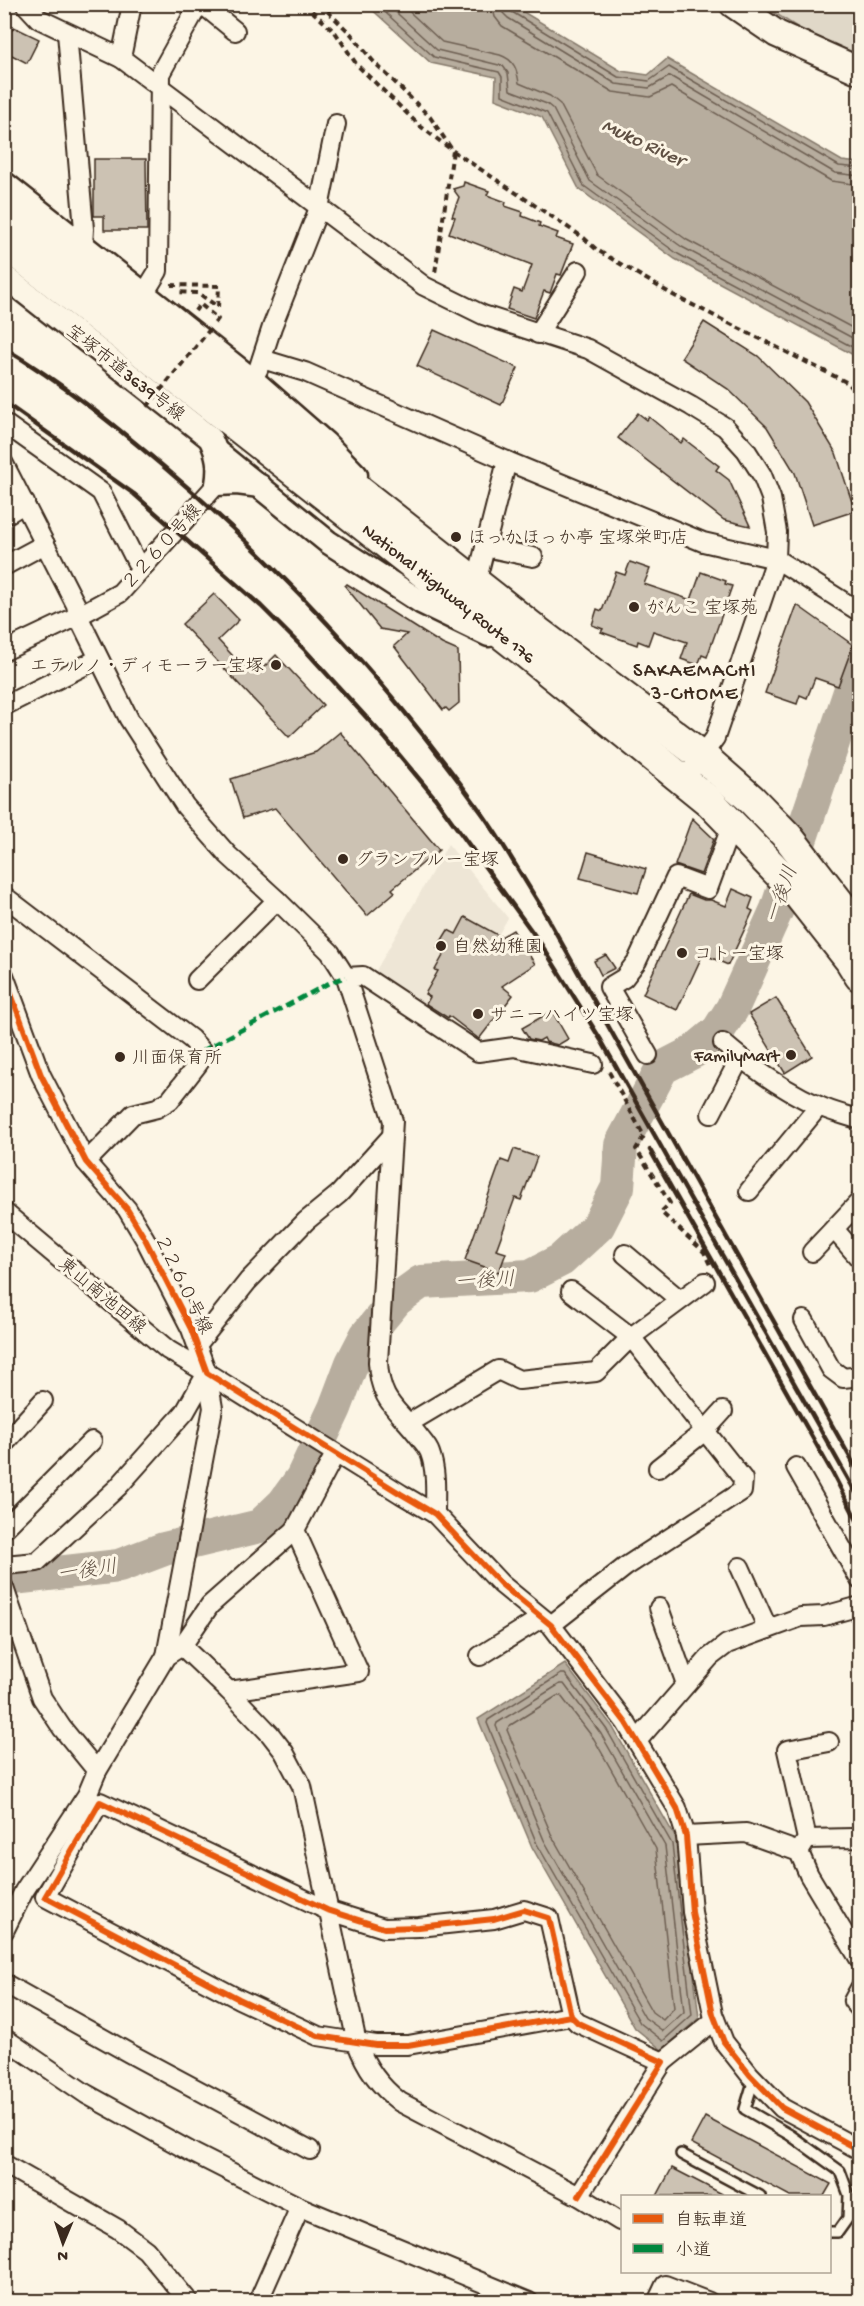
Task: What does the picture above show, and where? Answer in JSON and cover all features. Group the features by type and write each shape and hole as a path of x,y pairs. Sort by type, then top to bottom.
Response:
{"highway":[{"name":"National Highway Route 176","path":"4,211 476,583 702,756 751,800 797,848 860,930"},
{"name":"National Highway Route 176","path":"4,243 684,780 732,824 785,878 860,976"}],"main road":[{"path":"733,4 777,34 860,71"}],"street":[{"path":"25,4 39,19 121,58 424,286 483,315 588,349 725,427 746,450 762,475 771,498 777,532 776,559 715,738 684,780"},
{"path":"121,58 132,4"},
{"path":"154,291 158,271 160,74 201,4 235,31"},
{"path":"67,33 84,229 83,245"},
{"path":"254,381 272,327 319,208 336,124"},
{"path":"4,183 83,245 154,291 326,443 406,528"},
{"path":"538,334 578,271"},
{"name":"宝塚市道3639号線","path":"4,276 210,438 217,452 328,542 421,602 526,653"},
{"path":"262,359 305,372 507,461 703,542 776,559 860,612"},
{"path":"4,423 100,492 140,569"},
{"path":"217,452 219,470 217,484 237,483 260,486"},
{"path":"476,583 507,461"},
{"path":"4,464 76,605 78,616 129,719 185,806 228,855 330,952 346,977 393,1121 378,1362 380,1387 392,1408 409,1423 430,1451 434,1467 435,1514"},
{"name":"２２６０号線","path":"4,651 120,593 217,484"},
{"path":"4,516 25,503"},
{"path":"4,566 45,543"},
{"path":"485,547 532,557"},
{"path":"4,706 98,659"},
{"path":"648,1055 609,987 624,978 637,961 676,877 708,889 732,824"},
{"path":"4,896 191,1039 202,1051 202,1058 170,1100 157,1108 134,1114 86,1162"},
{"path":"197,980 277,900"},
{"name":"２２６０号線","path":"4,975 41,1074 86,1162 127,1209 146,1239 191,1329 207,1373 213,1408 166,1656"},
{"path":"346,977 363,976 478,1052 514,1047 593,1064"},
{"path":"723,1043 740,1058 781,1085 819,1106 860,1120"},
{"path":"711,1114 740,1058"},
{"path":"749,1191 819,1106"},
{"path":"197,1345 248,1281 306,1221 339,1194 391,1137"},
{"path":"812,1252 860,1201"},
{"name":"東山南池田線","path":"4,1212 168,1350 207,1373"},
{"path":"834,1228 860,1259"},
{"path":"625,1254 680,1300"},
{"path":"409,1423 498,1370 519,1380 596,1372 631,1337 705,1282"},
{"path":"480,1656 546,1622 625,1567 742,1491 743,1479 631,1337 571,1292"},
{"path":"804,1320 831,1369 843,1378 860,1376"},
{"path":"4,1565 37,1562 118,1487 185,1412 207,1373 435,1514 501,1584 546,1622 626,1724 677,1808 686,1836 692,1912 715,2020 724,2042 754,2079 782,2108 860,2150"},
{"path":"4,1444 43,1401"},
{"path":"658,1468 705,1431 723,1412"},
{"path":"4,1529 92,1441"},
{"path":"331,1451 295,1530 210,1605 182,1646 166,1656 97,1771 93,1799 45,1897 239,1999 318,2036 357,2043 408,2045 571,2016"},
{"path":"796,1467 860,1580"},
{"path":"229,1691 359,1672 295,1530"},
{"path":"740,1567 768,1629"},
{"path":"5,1588 42,1698 62,1728 97,1771"},
{"path":"637,1741 710,1657 727,1644 801,1617 824,1616 860,1606"},
{"path":"659,1608 686,1684"},
{"path":"182,1646 229,1691 284,1752 302,1786 357,2043 363,2059 376,2080 400,2102 579,2196 620,2221"},
{"path":"829,1742 787,1750 808,1875 860,1960"},
{"path":"93,1799 327,1910 384,1928 419,1927 494,1919 524,1910 549,1918 571,2016 578,2023 663,2062"},
{"path":"4,1930 24,1891 93,1799"},
{"path":"686,1836 746,1833 803,1845 860,1839"},
{"path":"4,1983 310,2150"},
{"path":"860,1988 853,2001 860,2009"},
{"path":"579,2196 663,2062 715,2020"},
{"path":"4,2038 86,2094 193,2153 300,2207 529,2301"},
{"path":"4,2164 88,2211 146,2250 189,2301"},
{"path":"258,2301 300,2207"},
{"path":"657,2301 664,2285 709,2301"}],"lane":[{"path":"754,2079 745,2109 790,2135 840,2171 849,2195 848,2218 838,2232 831,2232"},
{"path":"681,2154 758,2195"}],"path":[{"path":"304,4 335,32 357,65 420,126 453,151 584,238 597,250 673,295 848,383 860,396"},
{"path":"320,4 351,34 372,61 430,117 453,151 434,280"},
{"path":"154,291 167,285 219,286 218,307 198,293 172,292"},
{"path":"188,309 195,315"},
{"path":"147,407 211,328 203,322"},
{"path":"593,1064 605,1066 644,1137 636,1149 670,1203 661,1212 704,1252 715,1275 705,1282"}],"shaded area":[{"path":"762,5 859,5 859,56 819,41"},
{"name":"自然幼稚園","path":"448,844 508,918 448,1021 374,974"}],"water":[{"name":"Muko River","path":"367,5 512,5 621,71 648,75 667,59 842,161 859,163 859,358 675,259 579,189 542,117 495,99 496,77 431,63"},
{"path":"565,1664 612,1726 678,1842 699,2018 662,2050 635,2028 532,1847 478,1719"}],"building":[{"path":"4,27 12,30 14,27 39,39 27,63 4,51"},
{"path":"94,159 146,159 147,230 104,230 104,216 94,216"},
{"path":"464,182 489,191 487,195 506,202 505,206 523,212 522,216 558,233 556,238 573,244 561,275 557,274 550,293 544,291 534,318 507,309 514,289 522,292 532,265 449,233 459,197 453,189 463,186"},
{"path":"704,322 758,356 805,402 836,453 855,511 812,525 795,473 767,427 728,389 681,358"},
{"path":"434,330 518,368 501,405 417,366"},
{"path":"638,413 647,420 649,417 681,443 684,439 719,466 716,470 729,480 750,526 724,520 618,438"},
{"path":"630,562 650,569 644,584 691,600 701,572 726,581 725,584 732,586 707,657 702,655 698,665 681,659 687,642 653,631 648,645 638,641 637,645 601,632 603,629 592,625 597,609 602,611 616,572 625,575"},
{"path":"347,584 442,644 458,651 459,703 449,711 446,708 443,710 394,646 407,634 380,629 345,586"},
{"name":"エテルノ・ディモーラー宝塚","path":"214,594 239,620 218,640 248,672 258,663 263,668 276,655 323,705 289,737 182,624"},
{"path":"797,605 853,645 838,686 815,678 807,698 800,695 797,704 765,693"},
{"path":"340,732 439,850 392,889 395,892 367,916 275,808 243,818 231,779 316,752"},
{"path":"692,818 714,839 701,874 675,865"},
{"path":"588,852 646,869 638,893 580,878"},
{"name":"コトー宝塚","path":"733,889 753,898 749,909 753,911 728,965 703,954 677,1010 643,994 689,894 726,906"},
{"path":"465,917 501,937 513,930 535,964 502,986 513,995 479,1039 449,1016 448,1018 426,1004 430,997 425,994 438,971 435,970 445,952 437,948 448,930 456,934"},
{"path":"606,955 615,968 601,975 594,961"},
{"path":"776,998 812,1056 785,1073 749,1014"},
{"path":"552,1011 568,1039 558,1045 546,1042 544,1038 539,1041 529,1039 522,1028"},
{"path":"514,1149 537,1157 521,1200 515,1198 496,1250 506,1253 499,1272 465,1260 501,1160 509,1163"},
{"path":"705,2117 831,2184 825,2195 788,2195 691,2143"},
{"path":"672,2168 724,2195 658,2195"}],"waterway":[{"name":"一後川","path":"4,1579 119,1566 164,1549 260,1526 284,1503 302,1478 366,1336 396,1300 421,1282 530,1276 561,1260 598,1226 618,1187 621,1145 662,1068 693,1052 718,1031 732,1009 777,909 860,662"}],"railway":[{"path":"4,348 86,404 209,506 335,632 449,768 492,827 542,908 860,1475"},
{"path":"4,402 134,494 261,606 305,650 386,739 435,798 541,944 601,1040 860,1500"},
{"path":"650,1150 860,1526"}],"marked path":[{"path":"202,1051 331,982 346,977"}],"cycle path":[{"path":"4,975 41,1075 86,1162 127,1209 145,1239 191,1329 207,1373 435,1514 501,1584 551,1625 626,1723 677,1808 686,1836 692,1912 713,2014 724,2042 750,2075 782,2108 860,2150"},
{"path":"571,2016 408,2045 376,2045 318,2036 239,1999 45,1897 100,1802 327,1910 384,1928 419,1927 494,1919 524,1910 549,1918 571,2016 578,2023 663,2062 579,2196"}],"place":[{"name":"ほっかほっか亭 宝塚栄町店","path":"456,537"},
{"name":"がんこ 宝塚苑","path":"634,607"},
{"name":"エテルノ・ディモーラー宝塚","path":"276,665"},
{"name":"グランブルー宝塚","path":"343,859"},
{"name":"自然幼稚園","path":"441,946"},
{"name":"コトー宝塚","path":"682,953"},
{"name":"サニーハイツ宝塚","path":"478,1014"},
{"name":"FamilyMart","path":"791,1055"},
{"name":"川面保育所","path":"120,1057"}],"district":[{"name":"SAKAEMACHI 3-CHOME","path":"695,680"}]}
